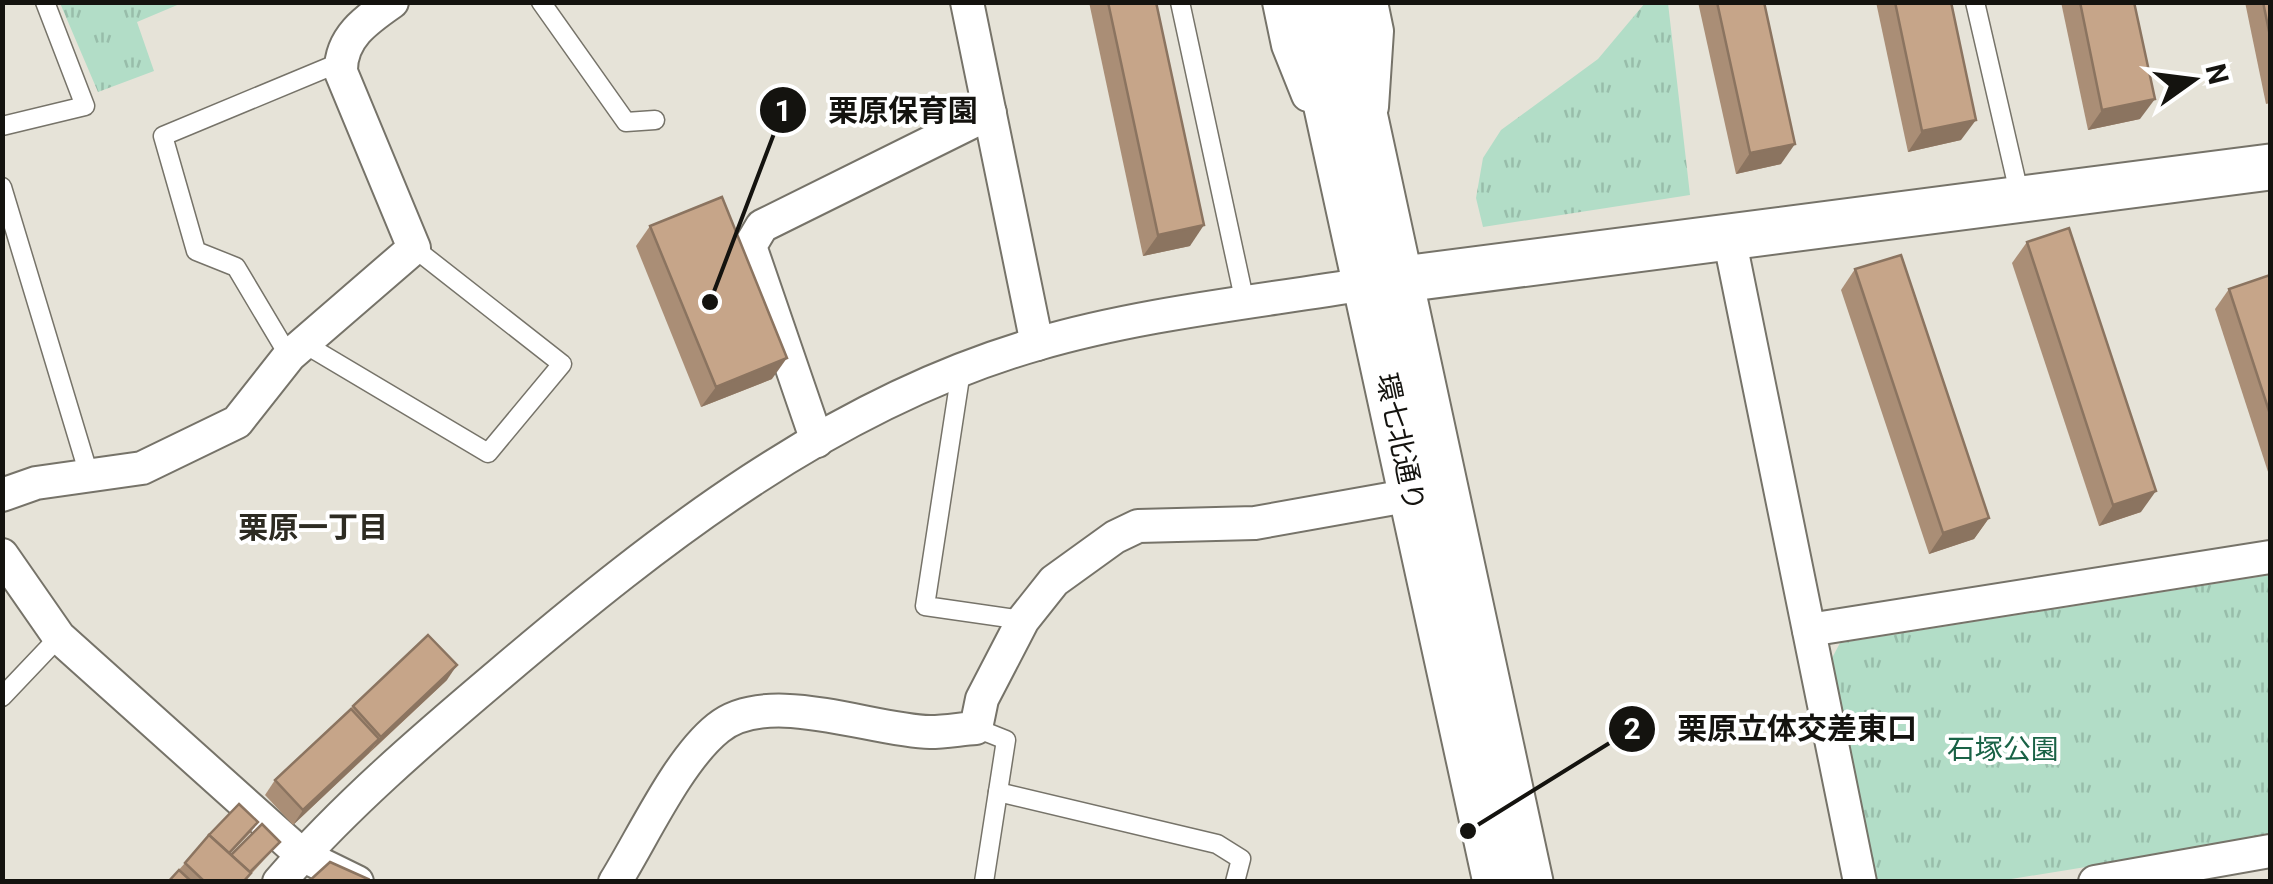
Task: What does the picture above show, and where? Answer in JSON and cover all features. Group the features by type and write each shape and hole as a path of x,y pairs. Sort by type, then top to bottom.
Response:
{"street":[{"path":"2,495 36,483 142,468 237,422 296,349 414,248 341,72 341,62 356,28 392,2"},
{"path":"967,2 1037,344"},
{"path":"1279,2 1288,45 1312,106 1351,140 1377,45 1371,2"},
{"name":"環七北通り","path":"1304,2 1351,140 1530,882"},
{"name":"環七北通り","path":"1340,2 1351,140"},
{"path":"816,441 750,246 762,226 990,113"},
{"path":"279,882 302,855 432,732 627,568 724,498 816,441 883,402 960,371 1037,344 1383,282 2270,167"},
{"path":"1729,237 1860,882"},
{"name":"環七北通り","path":"1383,282 1412,495 1496,882"},
{"path":"615,882 668,790 717,728 735,718 764,712 810,714 928,732 976,728 982,699 1024,620 1054,581 1138,526 1254,523 1412,495"},
{"path":"2,555 59,636 302,855 357,882"},
{"path":"1809,630 2270,557"},
{"path":"2095,882 2270,851"}],"lane":[{"path":"2,126 85,106 45,2"},
{"path":"542,2 626,122 655,120"},
{"path":"1180,2 1245,304"},
{"path":"1976,2 2021,200"},
{"path":"341,62 163,136 196,250 236,266 296,349 488,452 562,364 414,248"},
{"path":"2,187 90,475"},
{"path":"960,371 925,606 1024,620"},
{"path":"2,696 59,636"},
{"path":"976,728 1006,740 984,882"},
{"path":"998,792 1217,844 1241,860 1235,882"}],"green space":[{"path":"60,3 182,3 137,22 154,71 98,92"},
{"path":"1645,3 1668,3 1690,195 1483,227 1476,198 1483,158 1501,130 1598,59"},
{"name":"石塚公園","path":"2270,575 2270,837 1999,881 1877,881 1832,658 1840,643"}],"building":[{"path":"1108,2 1156,2 1204,225 1158,235"},
{"path":"1717,2 1764,2 1795,144 1750,153"},
{"path":"1895,2 1951,2 1976,120 1922,131"},
{"path":"2080,2 2134,2 2155,99 2102,110"},
{"path":"2263,2 2270,2 2270,36"},
{"path":"722,197 787,358 716,387 650,226"},
{"path":"2069,228 2156,491 2113,505 2027,242"},
{"path":"1901,255 1989,518 1943,533 1855,269"},
{"path":"2270,275 2270,414 2229,289"},
{"path":"428,635 457,665 381,737 353,706"},
{"path":"351,709 379,739 303,810 275,780"},
{"path":"239,804 258,822 229,853 208,836"},
{"path":"262,824 280,842 250,872 231,855"},
{"path":"209,835 251,873 243,882 205,882 185,863"},
{"path":"330,862 368,879 308,882"},
{"path":"179,870 192,882 168,882"}],"place":[{"name":"栗原保育園","path":"710,302"},
{"name":"栗原立体交差東口","path":"1468,831"}],"district":[{"name":"栗原一丁目","path":"313,528"}]}
